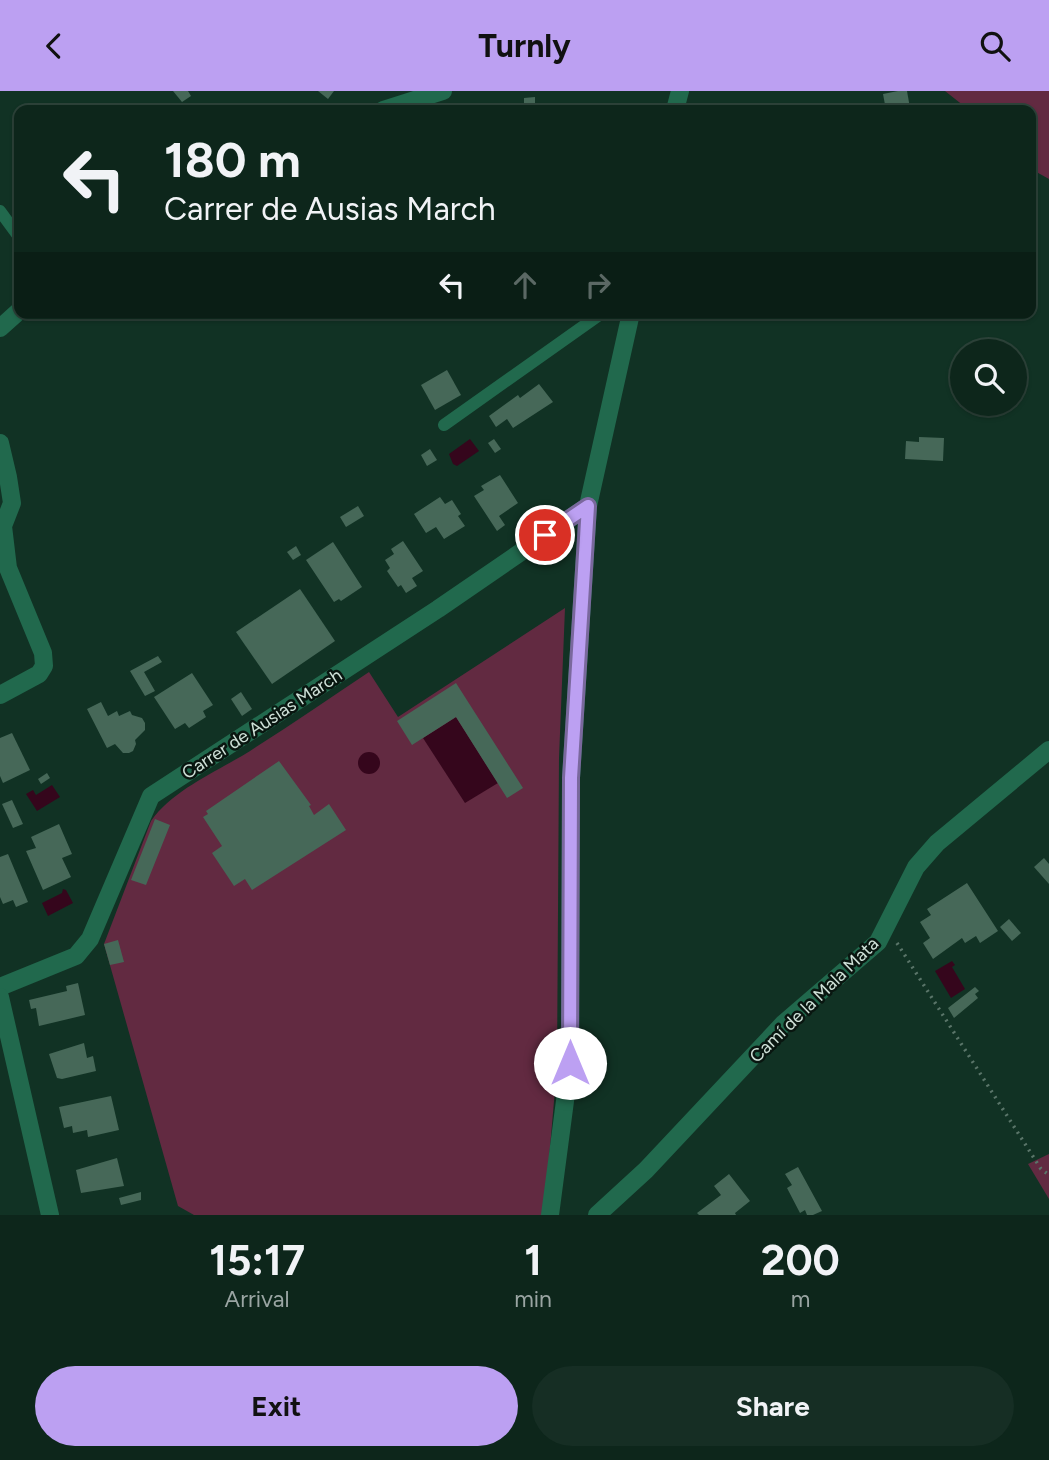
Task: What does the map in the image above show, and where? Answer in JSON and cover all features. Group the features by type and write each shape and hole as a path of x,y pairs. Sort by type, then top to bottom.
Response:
{"street":[{"path":"399,105 443,91"},
{"path":"0,328 14,315"},
{"path":"550,1215 570,1063 571,778 588,506 630,319"},
{"path":"0,443 9,477 12,503 3,526 8,569 43,653 44,666 38,674 0,695"},
{"name":"Carrer de Ausias March","path":"0,987 76,956 90,939 151,796 588,506"},
{"name":"Camí de la Mala Mata","path":"597,1215 646,1170 784,1023 878,942 916,867 937,843 1049,750"},
{"path":"0,997 50,1215"}],"lane":[{"path":"0,211 14,230"},
{"path":"444,425 594,319"}],"path":[{"path":"886,926 1041,1170 1049,1175"}],"shaded area":[{"path":"945,91 1049,91 1049,179 1036,172 1036,105 963,105"},
{"path":"470,439 479,451 457,466 453,464 449,454"},
{"path":"565,608 559,758 557,1066 542,1215 194,1215 178,1206 104,944 151,821 173,798 186,789 256,747 369,672 398,717"},
{"path":"456,717 498,783 465,803 423,738"},
{"path":"369,752 377,755 380,763 377,771 369,774 361,771 358,763 361,755"},
{"path":"52,785 60,797 37,811 26,794 33,790 36,795"},
{"path":"63,889 73,903 48,916 42,903 62,893"},
{"path":"952,961 955,965 952,967 965,989 951,998 935,971"},
{"path":"1049,1154 1049,1199 1028,1164"}],"building":[{"path":"173,91 188,91 191,96 182,102"},
{"path":"318,91 334,91 328,99"},
{"path":"907,91 909,105 885,105 883,94"},
{"path":"535,97 535,105 524,105 524,98"},
{"path":"447,370 461,395 435,410 421,385"},
{"path":"539,384 553,402 513,428 507,419 496,427 489,416"},
{"path":"919,437 944,438 943,461 905,459 906,441 919,442"},
{"path":"494,439 501,449 495,453 488,443"},
{"path":"430,449 437,460 427,466 421,455"},
{"path":"500,475 518,503 499,516 505,525 497,531 474,496 484,490 481,486"},
{"path":"440,497 445,504 452,500 465,526 444,539 436,527 426,533 414,514"},
{"path":"358,506 364,516 346,527 340,517"},
{"path":"403,541 423,571 412,578 417,586 406,593 401,585 398,587 387,571 390,568 385,560 394,554 391,549"},
{"path":"333,542 362,587 341,601 339,599 334,602 306,560"},
{"path":"296,546 301,555 293,560 287,552"},
{"path":"300,589 335,641 272,684 236,632"},
{"path":"158,656 162,662 144,672 155,691 145,696 130,671"},
{"path":"192,673 213,705 203,711 206,717 189,728 185,723 175,729 154,697"},
{"path":"456,683 523,788 507,798 456,717 412,745 397,721"},
{"path":"241,692 252,709 242,716 231,699"},
{"path":"101,702 108,716 117,711 119,716 130,711 132,715 142,718 145,730 135,740 133,751 123,753 115,744 107,748 87,709"},
{"path":"12,733 30,770 3,783 0,776 0,738"},
{"path":"279,761 311,805 309,806 314,815 329,804 346,830 252,890 245,879 234,886 212,853 222,846 203,817 208,814 206,811"},
{"path":"47,773 50,778 41,784 38,779"},
{"path":"12,800 23,824 13,828 2,804"},
{"path":"155,819 170,825 146,885 131,880"},
{"path":"59,824 72,854 62,858 71,877 43,890 26,851 36,848 31,837"},
{"path":"8,854 28,902 16,907 13,900 3,904 0,897 0,857"},
{"path":"1044,858 1049,864 1049,884 1034,867"},
{"path":"967,883 998,931 980,943 976,936 965,943 962,938 933,959 923,943 930,938 920,922 931,915 927,909"},
{"path":"1009,919 1021,933 1012,941 1000,927"},
{"path":"118,940 124,962 110,965 104,944"},
{"path":"78,983 85,1015 39,1026 36,1008 31,1009 29,1000 67,991 66,986"},
{"path":"975,987 979,991 975,994 978,998 954,1018 948,1008"},
{"path":"84,1043 87,1058 93,1056 96,1071 57,1078 49,1054"},
{"path":"111,1096 119,1130 88,1137 87,1130 73,1133 72,1126 64,1128 59,1107"},
{"path":"117,1158 124,1186 81,1193 76,1170"},
{"path":"798,1167 822,1211 813,1215 807,1215 805,1210 800,1213 787,1188 792,1185 785,1174"},
{"path":"729,1174 750,1201 735,1213 736,1215 699,1215 697,1213 721,1195 714,1186"},
{"path":"141,1192 141,1200 121,1205 119,1198"}],"route":[{"path":"545,535 588,506 571,778 570,1063"}]}
